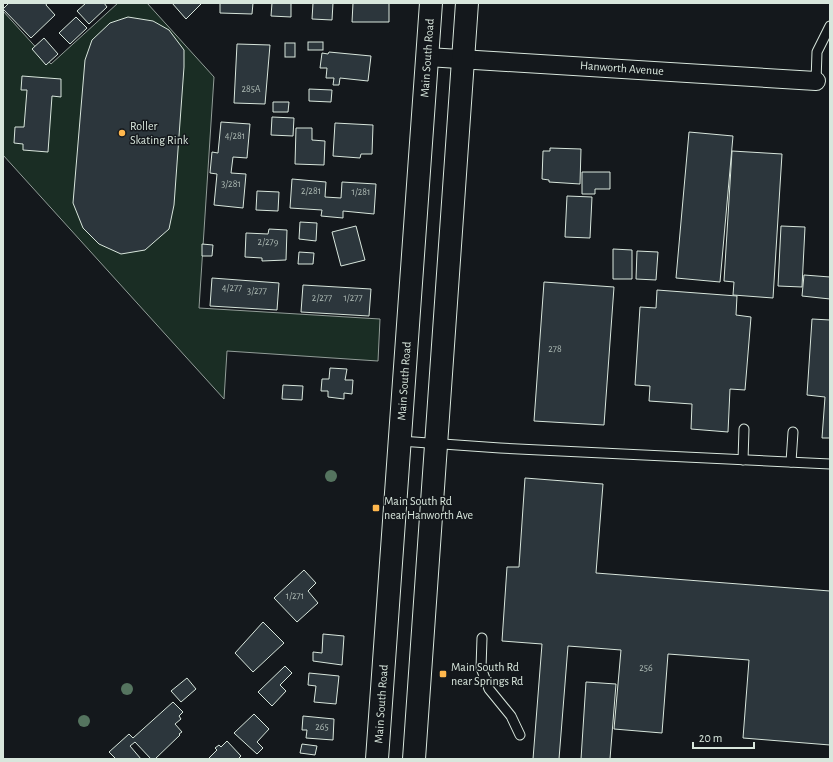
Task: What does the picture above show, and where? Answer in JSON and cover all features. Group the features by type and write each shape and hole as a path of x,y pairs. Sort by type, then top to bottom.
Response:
{"main road":[{"name":"Main South Road","path":"377,759 431,3"},
{"path":"414,759 467,3"}],"street":[{"name":"Hanworth Avenue","path":"427,56 816,81"}],"lane":[{"path":"816,81 817,52 830,26"},
{"path":"743,460 744,429"},
{"path":"791,462 794,432"},
{"path":"400,441 830,464"},
{"path":"482,638 481,668 489,689 511,716 520,735"}],"green space":[{"path":"118,3 147,3 214,77 199,308 380,319 378,361 227,351 224,399 3,155 3,11 51,64"}],"building":[{"path":"9,3 47,3 46,5 55,15 31,38 3,9"},
{"path":"86,3 104,3 107,7 89,24 77,11"},
{"path":"172,3 202,3 186,19"},
{"path":"220,3 253,3 252,14 220,13"},
{"path":"272,3 291,3 291,17 271,16"},
{"path":"313,3 333,3 332,20 312,19"},
{"path":"353,3 389,3 389,22 352,22"},
{"path":"76,17 87,28 70,44 59,33"},
{"path":"128,17 153,21 169,30 184,50 184,67 174,205 169,229 145,250 121,254 99,244 83,228 73,203 85,60 92,40 110,23"},
{"path":"44,38 58,54 46,65 32,49"},
{"path":"308,42 323,42 323,50 308,50"},
{"path":"285,43 295,43 295,57 285,57"},
{"path":"237,44 270,45 265,104 234,103"},
{"path":"329,52 371,56 368,81 340,78 339,85 333,85 334,78 326,78 327,68 320,68 322,53 328,54"},
{"path":"22,76 61,79 61,97 52,96 48,152 23,150 23,144 14,143 15,127 24,127 27,90 21,90"},
{"path":"309,89 332,90 331,102 309,101"},
{"path":"273,102 289,102 288,112 273,112"},
{"path":"272,117 294,118 293,136 271,135"},
{"path":"221,122 250,124 247,158 233,157 231,173 246,174 243,208 214,205 217,174 210,173 212,152 218,153"},
{"path":"335,123 373,125 372,154 361,154 360,158 333,156"},
{"path":"296,128 312,128 312,140 325,141 324,165 295,164"},
{"path":"689,132 733,136 720,282 676,278"},
{"path":"550,148 581,149 580,184 549,182 549,180 542,179 543,151 550,151"},
{"path":"732,151 782,154 773,298 733,295 734,282 724,281"},
{"path":"582,172 610,172 610,189 595,189 595,194 582,194"},
{"path":"292,179 326,182 325,197 341,198 342,182 376,184 374,214 343,211 343,218 321,216 322,210 290,208"},
{"path":"257,191 279,192 278,211 256,210"},
{"path":"567,196 592,197 590,238 565,237"},
{"path":"300,222 317,223 316,241 299,239"},
{"path":"356,226 365,260 341,266 332,232"},
{"path":"781,226 805,227 802,287 778,286"},
{"path":"269,229 287,230 286,260 262,261 262,258 245,257 246,233 268,234"},
{"path":"202,244 213,245 212,256 202,256"},
{"path":"613,249 632,250 632,279 613,279"},
{"path":"637,251 658,252 656,280 636,279"},
{"path":"299,252 314,253 313,264 298,264"},
{"path":"804,275 830,277 830,299 802,296"},
{"path":"212,278 279,283 277,310 210,306"},
{"path":"544,282 614,287 604,425 534,421"},
{"path":"303,285 371,289 369,316 301,312"},
{"path":"657,290 737,296 736,315 751,317 745,390 730,389 728,432 691,429 692,404 649,401 650,386 635,385 640,307 656,308"},
{"path":"812,319 830,320 830,438 822,438 825,397 807,395"},
{"path":"330,368 347,369 345,380 353,380 352,394 344,393 344,399 328,397 328,391 321,391 322,379 329,379"},
{"path":"283,385 303,386 302,400 282,399"},
{"path":"525,478 603,484 596,573 830,591 830,745 743,738 749,660 668,654 662,733 614,729 621,650 568,646 559,759 533,759 542,644 502,641 507,567 519,567"},
{"path":"304,570 316,583 308,591 318,603 297,622 274,598"},
{"path":"263,622 284,643 253,672 235,653"},
{"path":"323,634 344,636 342,665 313,661 313,652 322,653"},
{"path":"285,666 292,673 280,685 286,691 272,706 258,692"},
{"path":"309,673 339,676 336,704 314,702 316,686 308,685"},
{"path":"187,678 196,689 181,702 171,691"},
{"path":"586,682 616,684 610,759 581,759"},
{"path":"173,702 183,712 179,716 181,719 175,724 182,732 155,759 151,759 135,742 130,746 141,759 116,759 109,752 129,734 133,738"},
{"path":"254,714 269,729 257,742 263,748 257,754 234,733"},
{"path":"303,716 334,719 333,740 306,738 307,730 302,730"},
{"path":"227,741 241,756 238,759 208,759 217,750 215,748 219,745 221,747"},
{"path":"302,744 317,746 315,755 300,753"}],"place":[{"name":"Roller Skating Rink","path":"122,133"},
{"name":"Main South Rd near Hanworth Ave","path":"376,508"},
{"name":"Main South Rd near Springs Rd","path":"443,674"}]}
